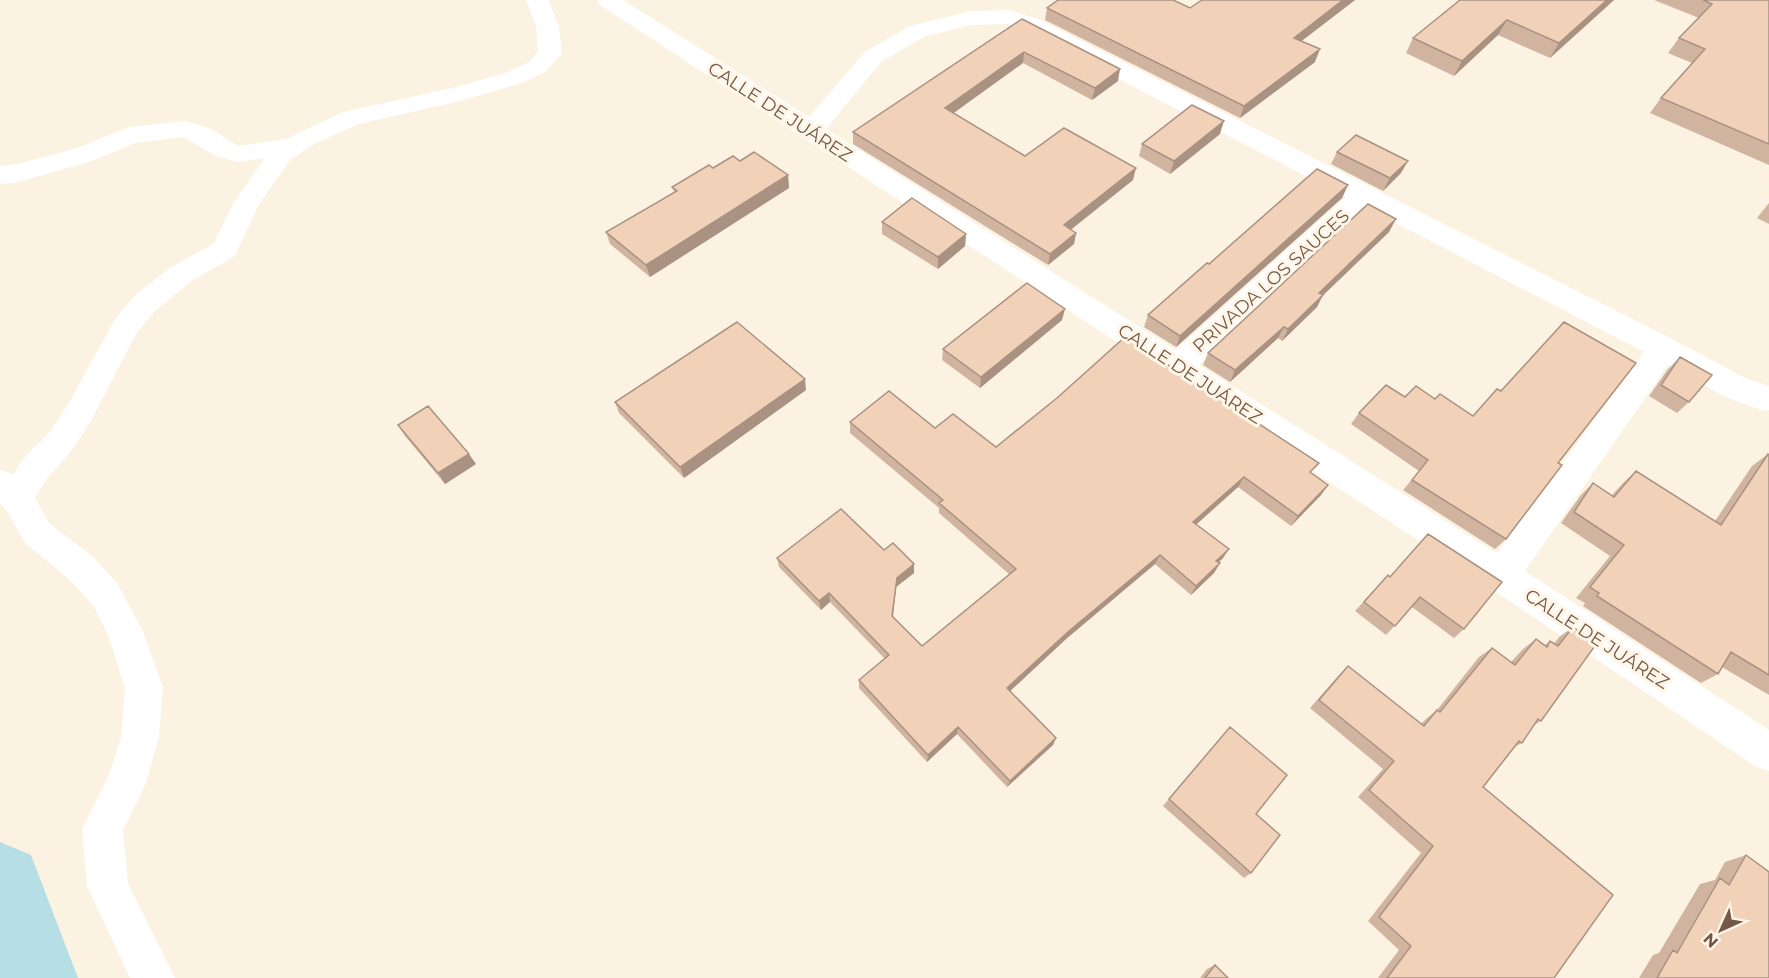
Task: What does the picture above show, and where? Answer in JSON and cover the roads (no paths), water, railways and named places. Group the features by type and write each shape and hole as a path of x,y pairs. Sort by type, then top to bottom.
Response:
{"street":[{"path":"153,978 108,886 102,829 126,783 140,737 144,688 125,631 105,594 80,567 37,533 8,490 33,471 61,441 81,410 125,327 145,303 180,275 225,249 247,202 263,176 282,153 305,138 352,118 460,94 514,78 537,67 550,54 545,12 537,0"},
{"name":"CALLE DE JUÁREZ","path":"608,0 1502,575 1769,752"},
{"path":"808,130 823,119 838,96 873,57 918,30 971,18 1009,16 1663,348 1736,388 1764,399 1769,398"},
{"path":"0,175 18,173 83,155 130,135 184,129 200,134 227,151 238,154 292,146"},
{"name":"PRIVADA LOS SAUCES","path":"1178,366 1364,196"},
{"path":"1502,575 1663,348"}],"waterway":[{"path":"0,886 32,978"}]}
